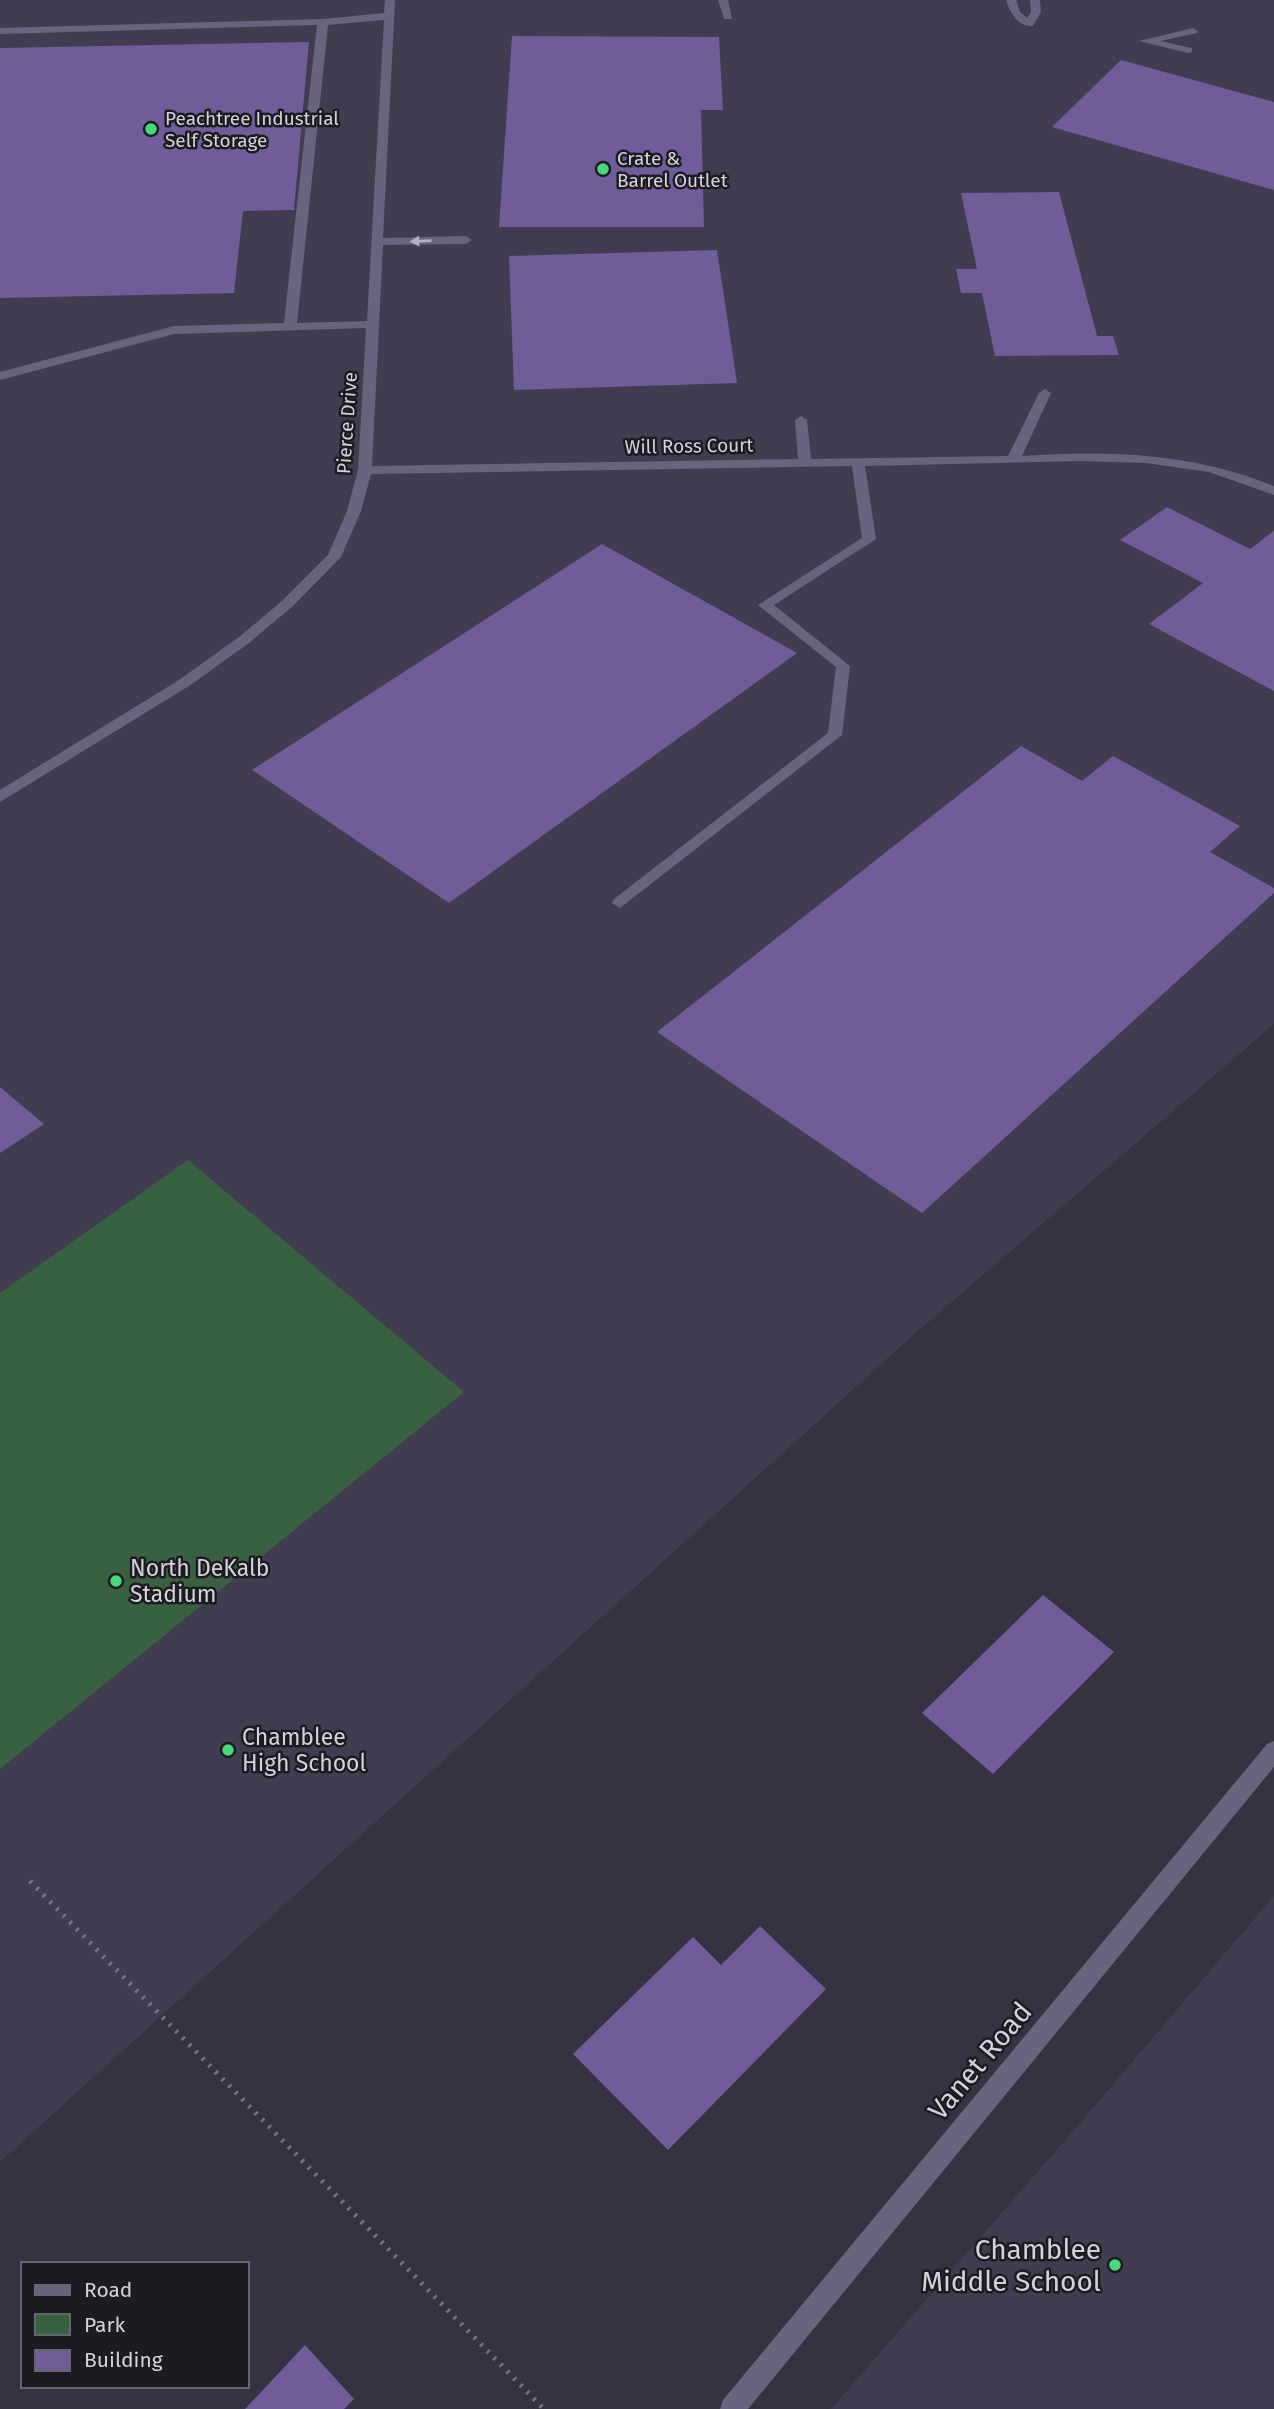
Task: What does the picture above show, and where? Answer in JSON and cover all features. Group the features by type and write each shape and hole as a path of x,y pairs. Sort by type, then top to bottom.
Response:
{"street":[{"name":"Pierce Drive","path":"0,797 184,683 244,640 288,603 334,557 354,510 365,470 390,0"},
{"path":"723,0 728,17"},
{"path":"1011,0 1015,13 1029,24 1036,12 1035,0"},
{"path":"0,31 323,22 389,16"},
{"path":"290,327 323,22"},
{"path":"1188,50 1144,41 1194,31"},
{"path":"377,242 466,240"},
{"path":"0,376 174,330 373,324"},
{"path":"1013,460 1045,393"},
{"path":"801,420 805,463"},
{"name":"Will Ross Court","path":"365,470 1013,460 1094,455 1188,464 1274,491"},
{"path":"620,903 835,735 843,666 765,605 869,539 858,463"},
{"name":"Vanet Road","path":"732,2409 1274,1751"}],"path":[{"path":"30,1881 544,2409"}],"shaded area":[{"path":"0,0 1274,0 1274,1024 911,1337 0,2162"},
{"name":"Chamblee Middle School","path":"1274,1896 1274,2409 831,2409 1081,2122"}],"green space":[{"name":"North DeKalb Stadium","path":"188,1160 464,1392 0,1769 0,1293"}],"building":[{"name":"Crate & Barrel Outlet","path":"512,36 719,37 723,110 701,110 704,227 499,227"},
{"name":"Peachtree Industrial Self Storage","path":"309,42 294,210 243,211 234,293 0,298 0,48"},
{"path":"1121,60 1274,102 1274,190 1052,127"},
{"path":"1059,192 1097,336 1113,336 1119,355 995,356 982,293 961,293 956,269 977,269 961,193"},
{"path":"717,250 737,383 514,390 509,256"},
{"path":"1167,507 1250,549 1274,531 1274,691 1149,624 1203,583 1120,540"},
{"path":"602,544 797,653 449,903 252,770"},
{"path":"1021,746 1082,781 1113,756 1240,826 1210,852 1274,888 1274,893 922,1213 657,1032"},
{"path":"0,1087 44,1124 0,1153"},
{"path":"1043,1595 1114,1652 993,1774 922,1713"},
{"path":"760,1926 826,1989 668,2150 573,2054 693,1937 721,1965"},
{"path":"305,2345 354,2399 344,2409 245,2409"}],"place":[{"name":"Peachtree Industrial Self Storage","path":"151,129"},
{"name":"Crate & Barrel Outlet","path":"603,169"},
{"name":"North DeKalb Stadium","path":"116,1581"},
{"name":"Chamblee High School","path":"228,1750"},
{"name":"Chamblee Middle School","path":"1115,2265"}]}
